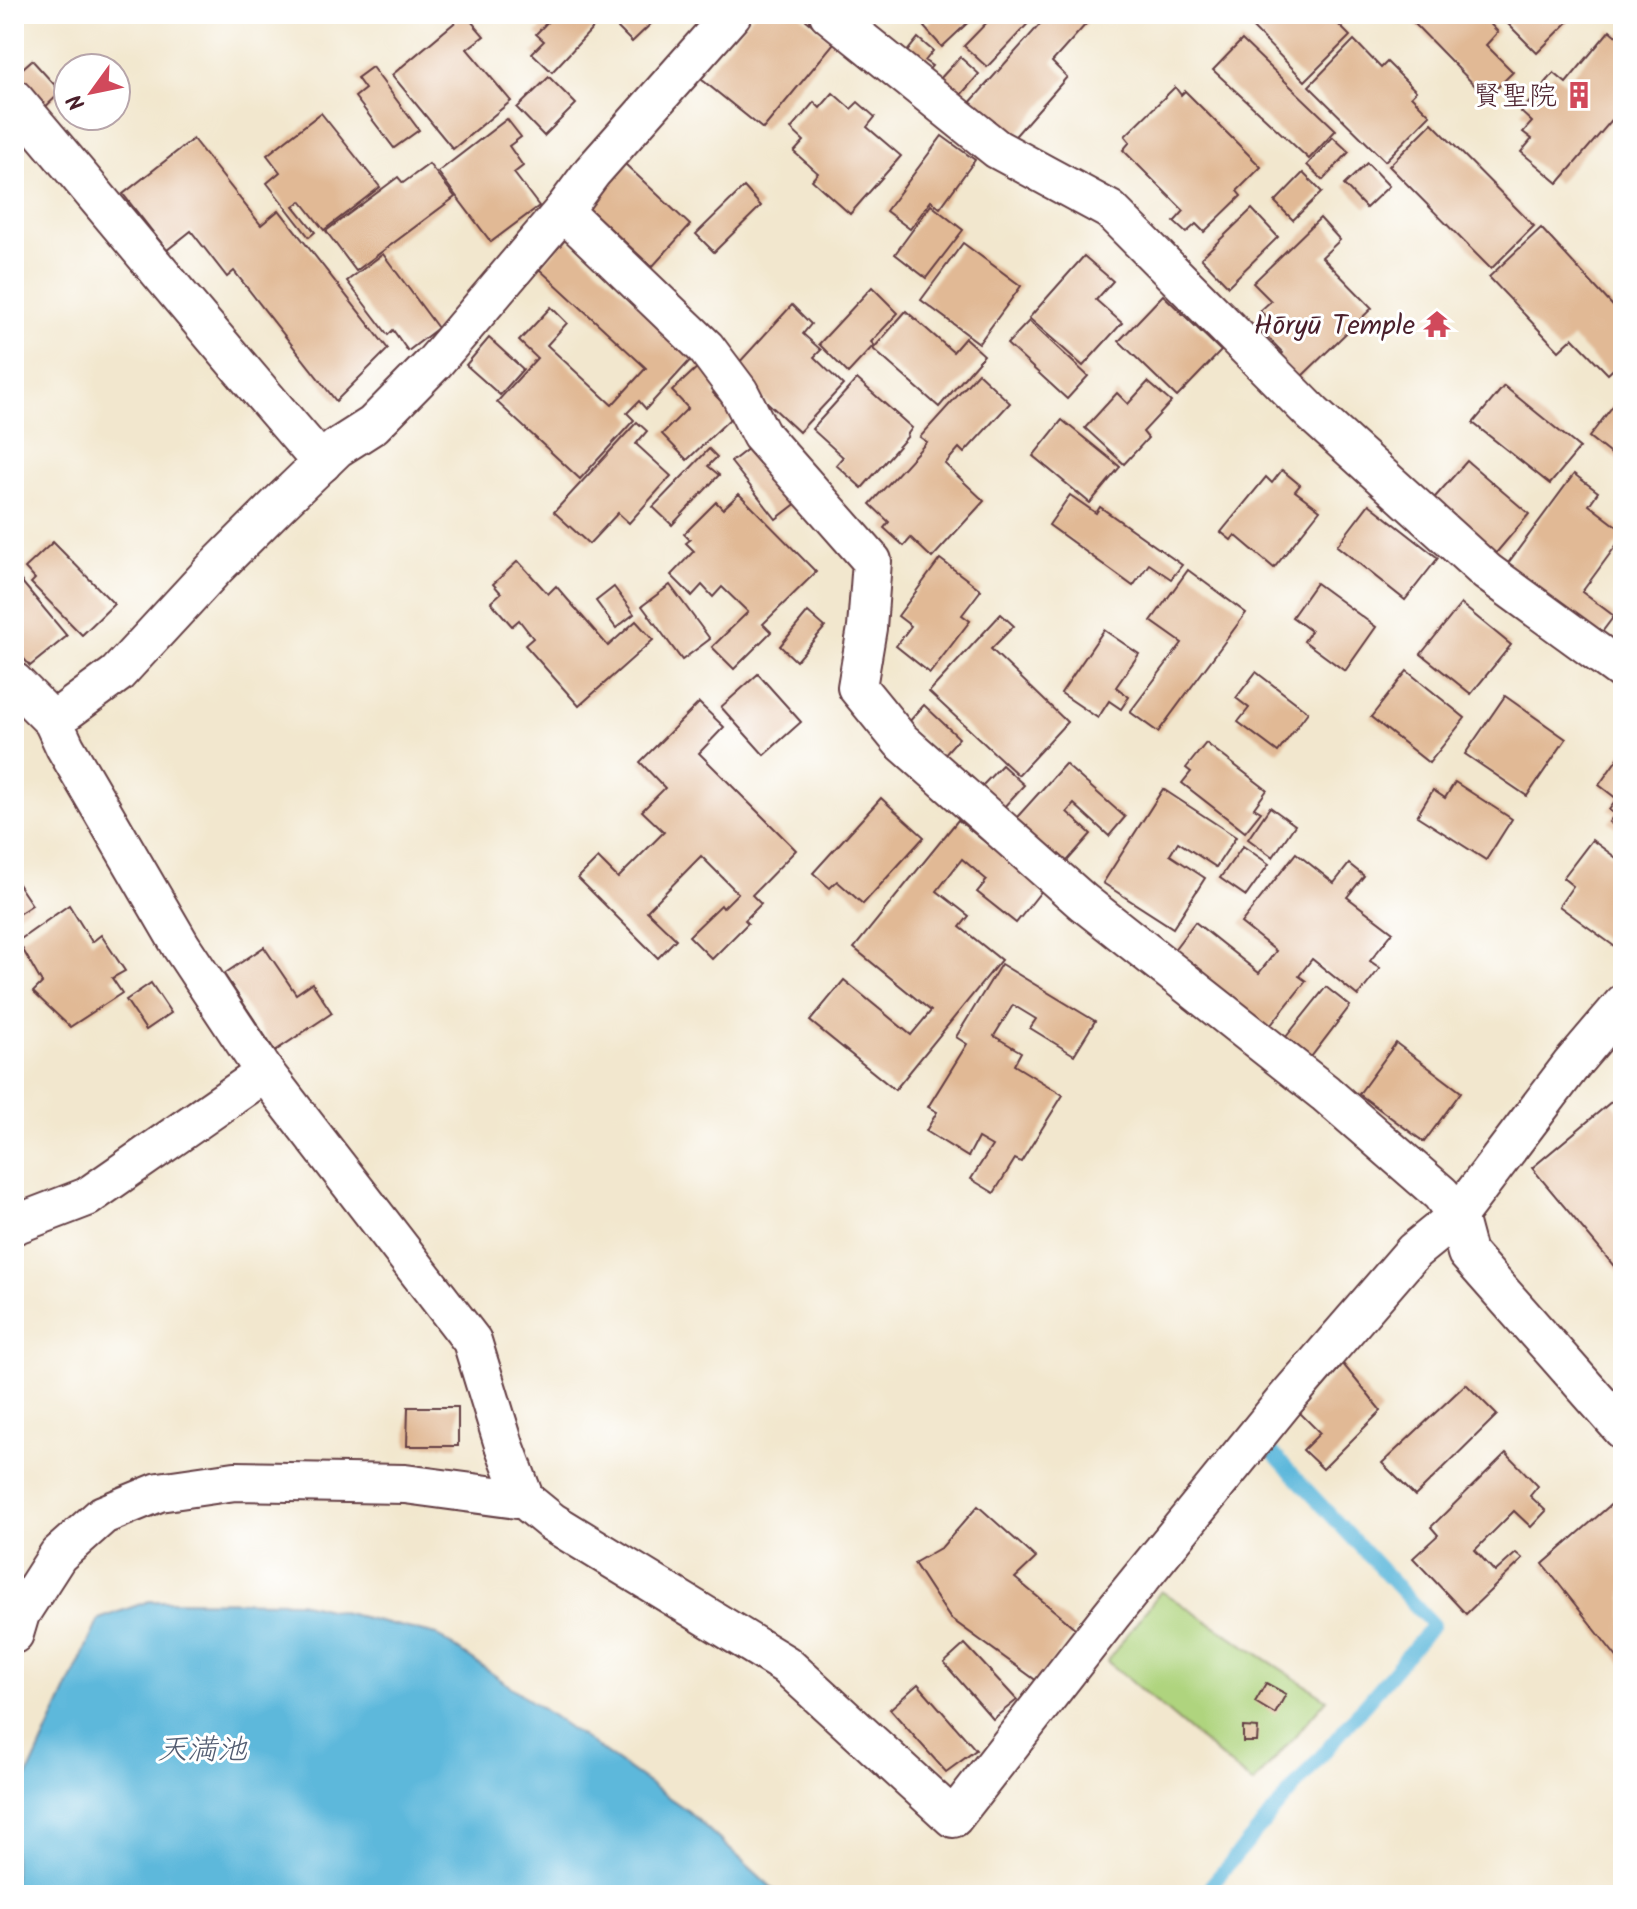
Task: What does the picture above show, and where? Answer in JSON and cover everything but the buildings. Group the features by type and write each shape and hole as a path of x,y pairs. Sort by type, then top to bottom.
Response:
{"street":[{"path":"53,721 117,674 215,568 337,448 373,425 434,363 563,211 592,172 732,14"},
{"path":"829,14 997,149 1110,210 1313,414 1475,562 1623,671"},
{"path":"14,99 170,282 219,345 322,463"},
{"path":"563,211 706,348 739,392 761,435 872,561 867,628 857,687 901,741 1083,902 1325,1093 1441,1194 1457,1216 1467,1253 1623,1430"},
{"path":"14,682 53,721 65,747 181,946 265,1073 472,1341 504,1445 525,1500 552,1522 786,1665 953,1818 1111,1615 1332,1344 1414,1251 1457,1216 1572,1064 1623,1004"},
{"path":"14,1225 87,1197 265,1073"},
{"path":"14,1634 20,1614 58,1555 103,1515 159,1492 235,1481 389,1483 525,1500"}],"green space":[{"path":"1161,1591 1327,1699 1253,1784 1107,1661"}],"water":[{"name":"天満池","path":"149,1601 299,1602 437,1635 688,1811 780,1895 14,1895 14,1806 99,1619"}],"waterway":[{"path":"1207,1895 1211,1885 1433,1625 1271,1451"}],"place":[{"name":"賢聖院","path":"1579,95"},
{"name":"Hōryū Temple","path":"1437,324"}]}
